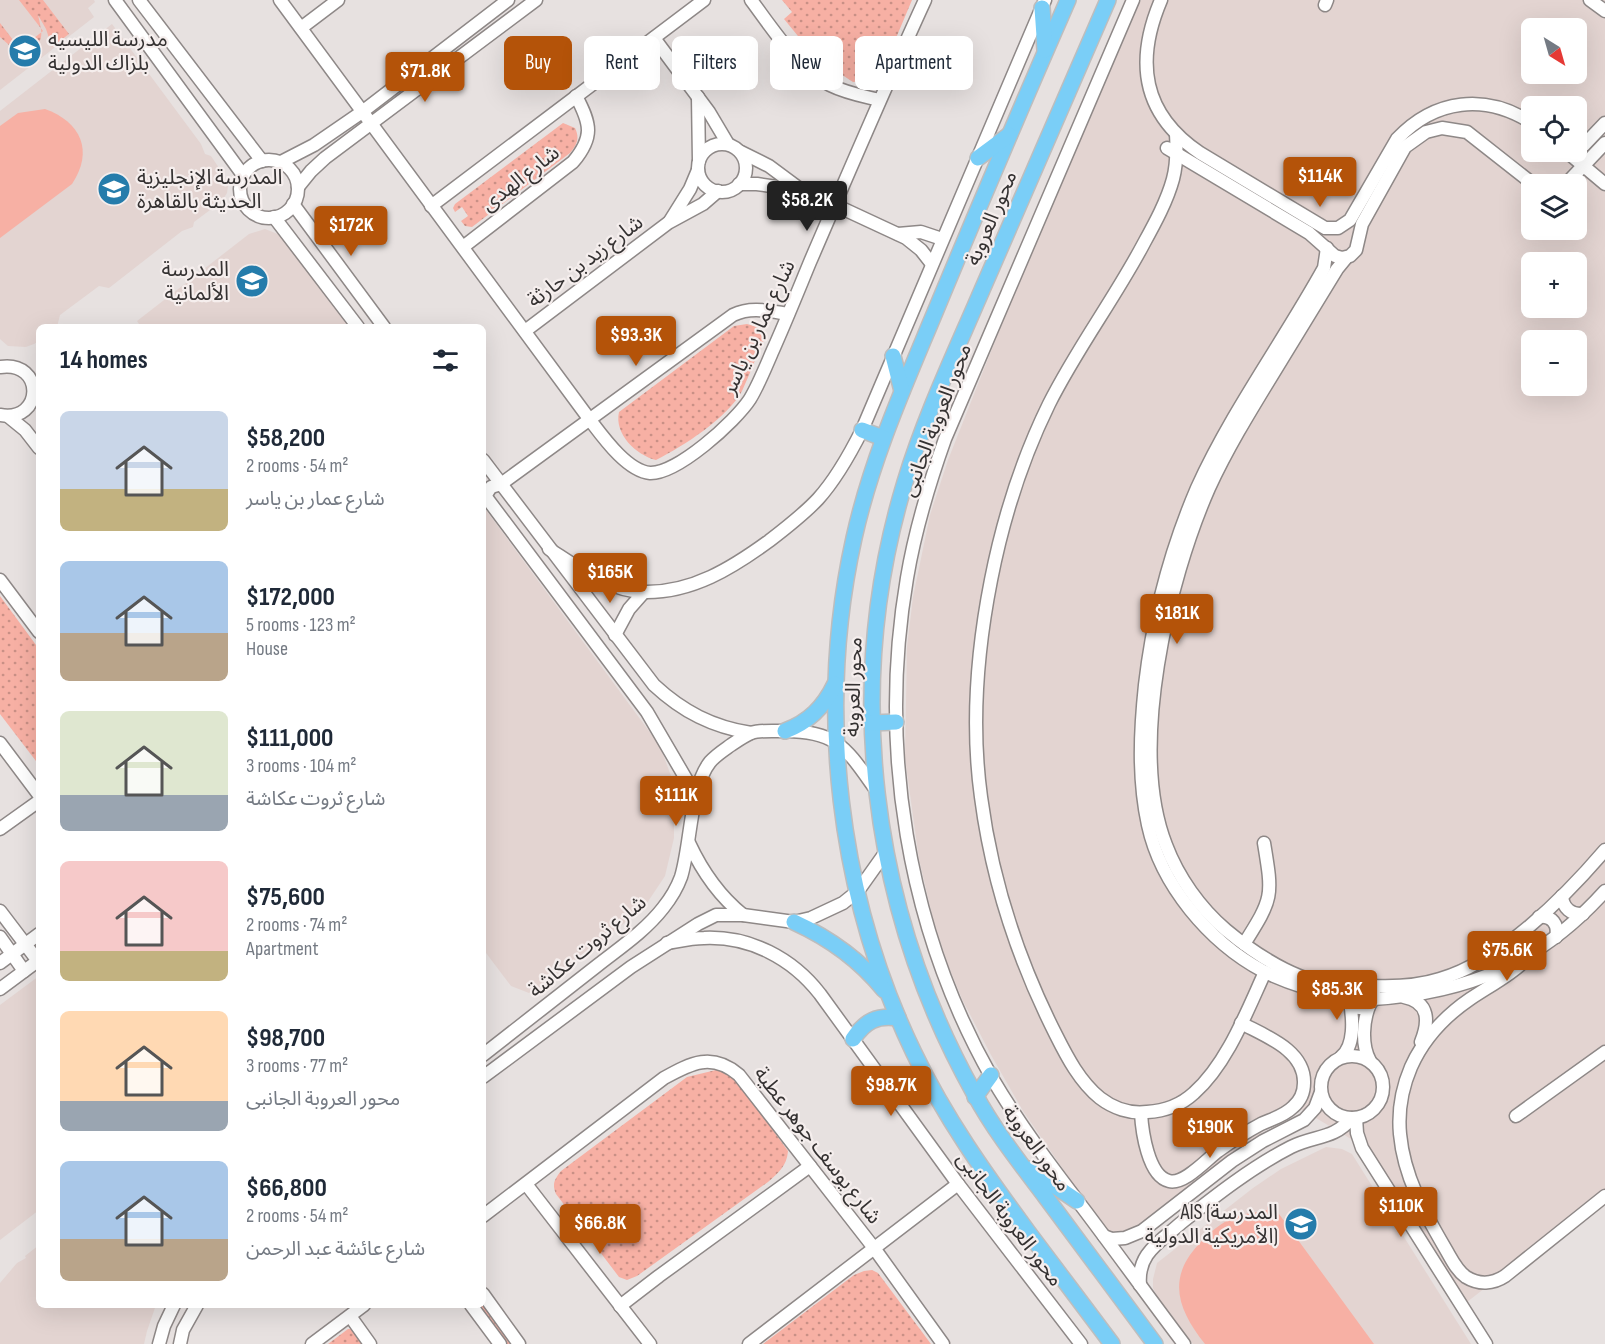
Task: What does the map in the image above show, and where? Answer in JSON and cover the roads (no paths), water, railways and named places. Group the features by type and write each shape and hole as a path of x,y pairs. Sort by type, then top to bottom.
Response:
{"main road":[{"name":"محور العروبة","path":"1068,0 902,391 883,438 867,488 844,589 836,681 837,741 844,820 858,891 898,1018 928,1081 974,1159 1108,1342"},
{"name":"محور العروبة","path":"1108,0 934,400 905,483 889,548 877,613 873,657 872,723 876,790 885,853 900,916 920,978 942,1030 975,1096 1021,1163 1155,1344"},
{"path":"1044,4 1045,53"},
{"path":"978,158 1009,135"},
{"path":"893,356 902,391"},
{"path":"862,430 883,438"},
{"path":"785,731 799,726 822,707 836,681"},
{"path":"872,723 896,722"},
{"path":"794,922 822,936 847,953 877,981 890,998"},
{"path":"853,1039 861,1027 872,1020 885,1016 898,1018"},
{"path":"975,1096 991,1076"},
{"path":"1021,1163 1077,1201"}],"street":[{"path":"132,0 118,4 243,175"},
{"path":"139,0 262,161"},
{"name":"شارع عمار بن ياسر","path":"280,0 590,420 621,457 641,471 657,472 672,468 726,426 744,406 758,384 879,100 925,0"},
{"path":"301,28 338,0"},
{"path":"281,162 314,145 362,112 508,0"},
{"path":"298,187 293,172 281,162 271,160 251,166 243,175 240,192 246,207 260,216 282,215 294,204 298,187 325,158 536,0"},
{"path":"657,36 704,0"},
{"path":"751,0 790,50 819,78 843,91 879,100"},
{"name":"محور العروبة الجانبى","path":"1133,0 945,439 930,484 917,530 905,589 897,672 896,722 903,815 912,862 936,952 952,994 991,1076 1031,1140 1184,1344"},
{"path":"1161,0 1148,32 1146,67 1150,90 1166,121 1190,146 1318,225 1332,229 1345,225 1397,139 1417,121 1429,114 1455,105 1482,104 1509,110 1521,117"},
{"path":"1590,0 1605,11"},
{"path":"549,549 590,576 625,588 644,592 677,588 702,582 748,556 817,500 836,475 862,430 1044,4"},
{"path":"660,46 728,144 783,174 807,195"},
{"path":"431,206 584,90"},
{"name":"شارع الهدى","path":"463,248 573,162 583,150 588,135 588,125 585,113 576,96"},
{"name":"شارع زيد بن حارثة","path":"668,223 686,198 699,165 698,98"},
{"path":"1587,142 1605,123"},
{"path":"1158,631 1209,488 1246,418 1337,268 1356,250 1362,224 1401,154 1411,141 1426,132 1442,128 1467,132 1521,175"},
{"path":"1176,134 1172,152 1172,180 1166,197 1132,265 1058,387 1031,444 1003,526 983,622 976,706 980,794 988,843 1005,913 1030,980 1063,1048 1085,1083 1101,1099 1126,1111 1141,1113 1165,1110 1194,1093 1213,1070 1241,1023 1265,972"},
{"path":"1576,174 1605,143"},
{"path":"728,144 716,144 701,155 699,165 703,182 707,186 718,191 726,191 740,184 774,186 807,195 835,205 898,234 914,243 932,264"},
{"path":"740,184 746,169 741,152"},
{"path":"1172,152 1302,229 1335,256 1346,258"},
{"path":"1581,162 1605,184"},
{"name":"شارع زيد بن حارثة","path":"525,331 668,223 703,204 718,191"},
{"path":"294,204 382,324"},
{"path":"274,217 356,324"},
{"path":"898,234 921,232 942,239"},
{"path":"1327,248 1324,268 1226,431 1201,480 1171,557 1140,732 1143,789 1149,827 1161,861 1175,888 1200,921 1228,940 1265,972 1303,987 1341,997 1360,1008 1372,996 1455,974 1481,961 1539,917 1605,850"},
{"path":"486,492 491,487 501,484 733,315 743,310 788,314"},
{"path":"2,416 19,414 28,408 33,399 34,389 31,379 25,372 3,364"},
{"path":"33,399 36,407"},
{"path":"2,416 25,430 36,444"},
{"path":"486,470 501,484 654,685 683,709 716,725 751,733"},
{"path":"486,497 646,712 696,795"},
{"path":"0,580 36,628"},
{"path":"615,635 633,603 644,592"},
{"name":"شارع ثروت عكاشة","path":"486,1053 651,922 674,892 681,878 696,795 709,763 722,751 751,733 811,732 837,741"},
{"path":"837,741 876,790"},
{"path":"0,743 36,791"},
{"path":"0,829 36,803"},
{"path":"689,843 707,877 731,905 743,915"},
{"path":"1244,944 1265,910 1270,895 1264,843"},
{"name":"شارع ثروت عكاشة","path":"486,1075 631,967 698,924 716,915 743,915 794,922 827,912 858,891 885,853"},
{"path":"1372,996 1403,997 1449,989 1498,970 1532,954 1556,938 1605,891"},
{"path":"1562,896 1567,909 1583,914"},
{"path":"0,910 36,957"},
{"path":"1539,917 1548,918 1555,924 1556,938"},
{"path":"0,963 36,936"},
{"path":"0,937 24,970"},
{"name":"محور العروبة الجانبى","path":"667,943 720,938 761,948 783,958 811,982 958,1184 1081,1344"},
{"path":"1228,940 1244,944 1268,960 1306,977 1334,984 1362,980 1372,996"},
{"path":"1416,1056 1449,1015 1515,970 1532,954"},
{"path":"0,989 36,961"},
{"path":"1104,1236 1112,1239 1125,1238 1142,1231 1232,1161 1263,1141 1304,1120 1315,1108 1321,1092 1323,1074 1349,1046 1352,1020 1346,992 1352,983"},
{"path":"1140,1285 1140,1270 1149,1252 1194,1213 1238,1180 1284,1151 1305,1141 1334,1134 1354,1118 1372,1111 1377,1105 1383,1090 1380,1073 1370,1060 1364,1042 1366,1014 1372,996"},
{"path":"1403,997 1416,1001 1427,1018 1425,1032 1406,1081 1401,1104 1400,1136 1404,1159 1422,1208 1457,1268 1466,1277 1476,1282 1487,1283 1505,1276 1605,1196"},
{"path":"1141,1113 1143,1133 1151,1162 1161,1178 1174,1182 1186,1178 1237,1138 1292,1109 1300,1099 1304,1087 1303,1074 1298,1062 1284,1047 1241,1023"},
{"path":"1516,1116 1605,1052"},
{"path":"1341,1057 1353,1055 1370,1060"},
{"name":"شارع يوسف جوهر عطية","path":"486,1214 664,1078 690,1065 706,1061 719,1062 739,1075 874,1248 943,1344"},
{"path":"1321,1092 1329,1109 1340,1116 1354,1118"},
{"path":"1354,1118 1362,1148 1486,1344"},
{"path":"620,1306 810,1166"},
{"path":"526,1184 650,1344"},
{"path":"749,1344 958,1184"},
{"path":"486,1298 519,1344"},
{"path":"159,1344 173,1308"},
{"path":"180,1344 183,1330 195,1308"},
{"path":"312,1344 360,1308"},
{"path":"473,1308 500,1344"},
{"path":"350,1316 370,1344"}],"place":[{"name":"مدرسة الليسيه بلزاك الدولية","path":"25,51"},
{"name":"المدرسة الإنجليزية الحديثة بالقاهرة","path":"114,189"},
{"name":"المدرسة الألمانية","path":"252,281"},
{"name":"AIS (المدرسة الأمريكية الدولية)","path":"1301,1224"}]}
